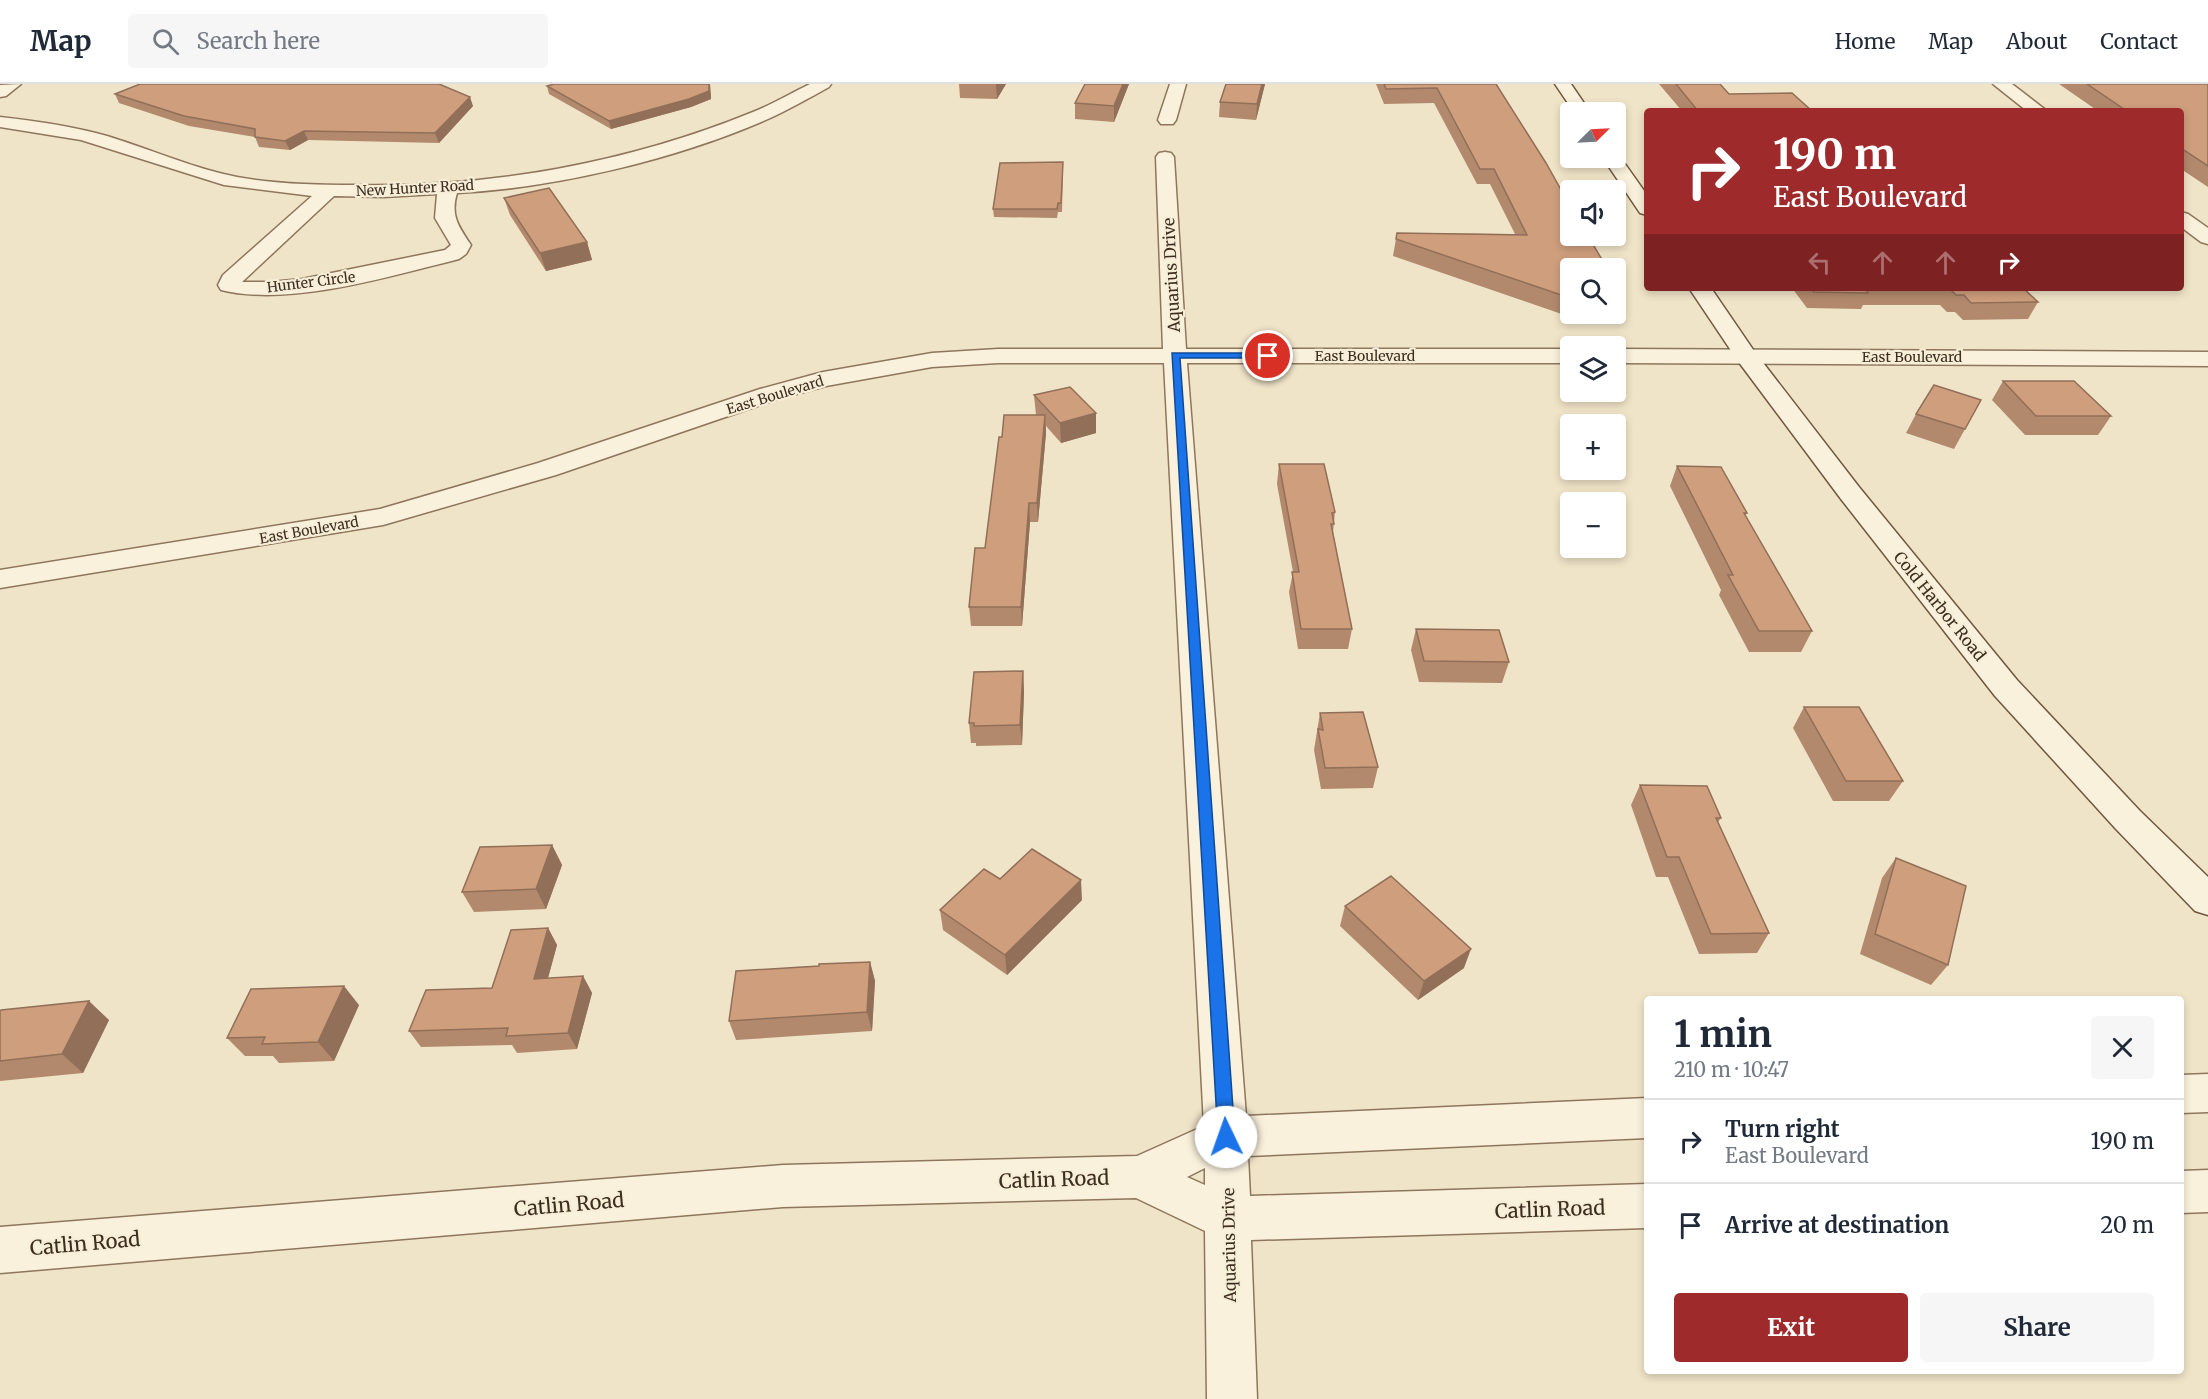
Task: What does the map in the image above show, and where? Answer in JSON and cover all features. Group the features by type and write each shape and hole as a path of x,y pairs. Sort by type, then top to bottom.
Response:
{"street":[{"path":"0,92 13,84"},
{"name":"New Hunter Road","path":"0,122 66,131 108,142 205,176 270,187 329,191 449,188 550,175 657,151 764,115 823,84"},
{"path":"1167,120 1178,84"},
{"path":"1563,84 1575,102"},
{"path":"2001,84 2034,108"},
{"name":"Aquarius Drive","path":"1165,157 1175,356 1226,1137 1232,1399"},
{"path":"1619,168 1644,205"},
{"name":"Hunter Circle","path":"329,191 231,280 229,285 245,290 346,279 452,255 459,250 460,245 448,230 443,214 449,188"},
{"path":"2184,220 2208,238"},
{"name":"Cold Harbor Road","path":"1702,291 1746,356 1850,493 2006,688 2128,820 2208,900"},
{"name":"East Boulevard","path":"0,579 383,518 548,469 769,394 823,379 932,360 998,356 1560,356"},
{"name":"East Boulevard","path":"1626,356 2208,359"},
{"path":"2184,1094 2208,1093"},
{"name":"Catlin Road","path":"0,1250 783,1186 1139,1177 1226,1137 1644,1118"},
{"name":"Catlin Road","path":"1139,1177 1228,1219 1644,1206"},
{"path":"2184,1192 2208,1191"}],"building":[{"path":"140,84 439,84 470,97 435,133 304,131 285,141 255,137 255,129 184,116 115,94"},
{"path":"554,84 709,84 709,91 689,99 609,121 547,86"},
{"path":"1085,84 1123,84 1114,106 1075,103"},
{"path":"1226,84 1262,84 1257,104 1220,102"},
{"path":"1384,84 1496,84 1560,188 1560,246 1594,246 1601,258 1560,258 1560,295 1396,239 1397,233 1527,235 1494,169 1480,169 1437,88 1386,89"},
{"path":"1676,84 1720,84 1729,94 1792,93 1809,108 1696,108"},
{"path":"2087,84 2208,84 2208,166 2184,150 2184,108 2123,108"},
{"path":"1063,162 1061,203 1058,203 1057,209 993,209 1000,163"},
{"path":"549,188 587,242 540,253 504,198"},
{"path":"1867,291 1868,293 1814,292"},
{"path":"1952,291 2026,291 2038,302 1971,303 1964,295 1956,295"},
{"path":"2003,381 2074,381 2111,416 2036,416"},
{"path":"1934,385 1981,400 1965,429 1916,414"},
{"path":"1070,387 1096,413 1060,423 1034,395"},
{"path":"1004,415 1045,415 1037,503 1029,503 1021,607 969,607 975,548 985,548 999,437 1002,437"},
{"path":"1279,464 1324,464 1335,512 1332,513 1334,524 1331,524 1352,629 1301,629 1292,572 1299,572"},
{"path":"1677,466 1721,467 1747,513 1744,513 1812,631 1759,631 1728,575 1733,575"},
{"path":"1416,629 1499,630 1509,662 1424,661"},
{"path":"1023,671 1020,725 974,726 974,723 969,723 974,672"},
{"path":"1804,707 1859,707 1903,781 1846,781"},
{"path":"1363,712 1378,767 1325,768 1318,729 1323,730 1320,713"},
{"path":"1640,785 1707,786 1721,818 1716,818 1769,933 1711,934 1679,857 1667,857"},
{"path":"552,845 536,889 462,892 480,847"},
{"path":"1032,849 1081,880 1005,955 940,910 984,869 1000,879"},
{"path":"1896,858 1966,886 1948,965 1875,934"},
{"path":"1391,876 1471,949 1424,981 1345,906"},
{"path":"548,928 534,979 583,976 568,1033 506,1036 508,1028 409,1031 426,990 492,988 511,930"},
{"path":"870,962 867,1012 729,1021 736,971"},
{"path":"344,986 318,1042 262,1044 265,1037 227,1038 251,989"},
{"path":"89,1001 62,1054 0,1061 1,1010"}],"route":[{"path":"1226,1137 1175,356 1268,356"}]}
